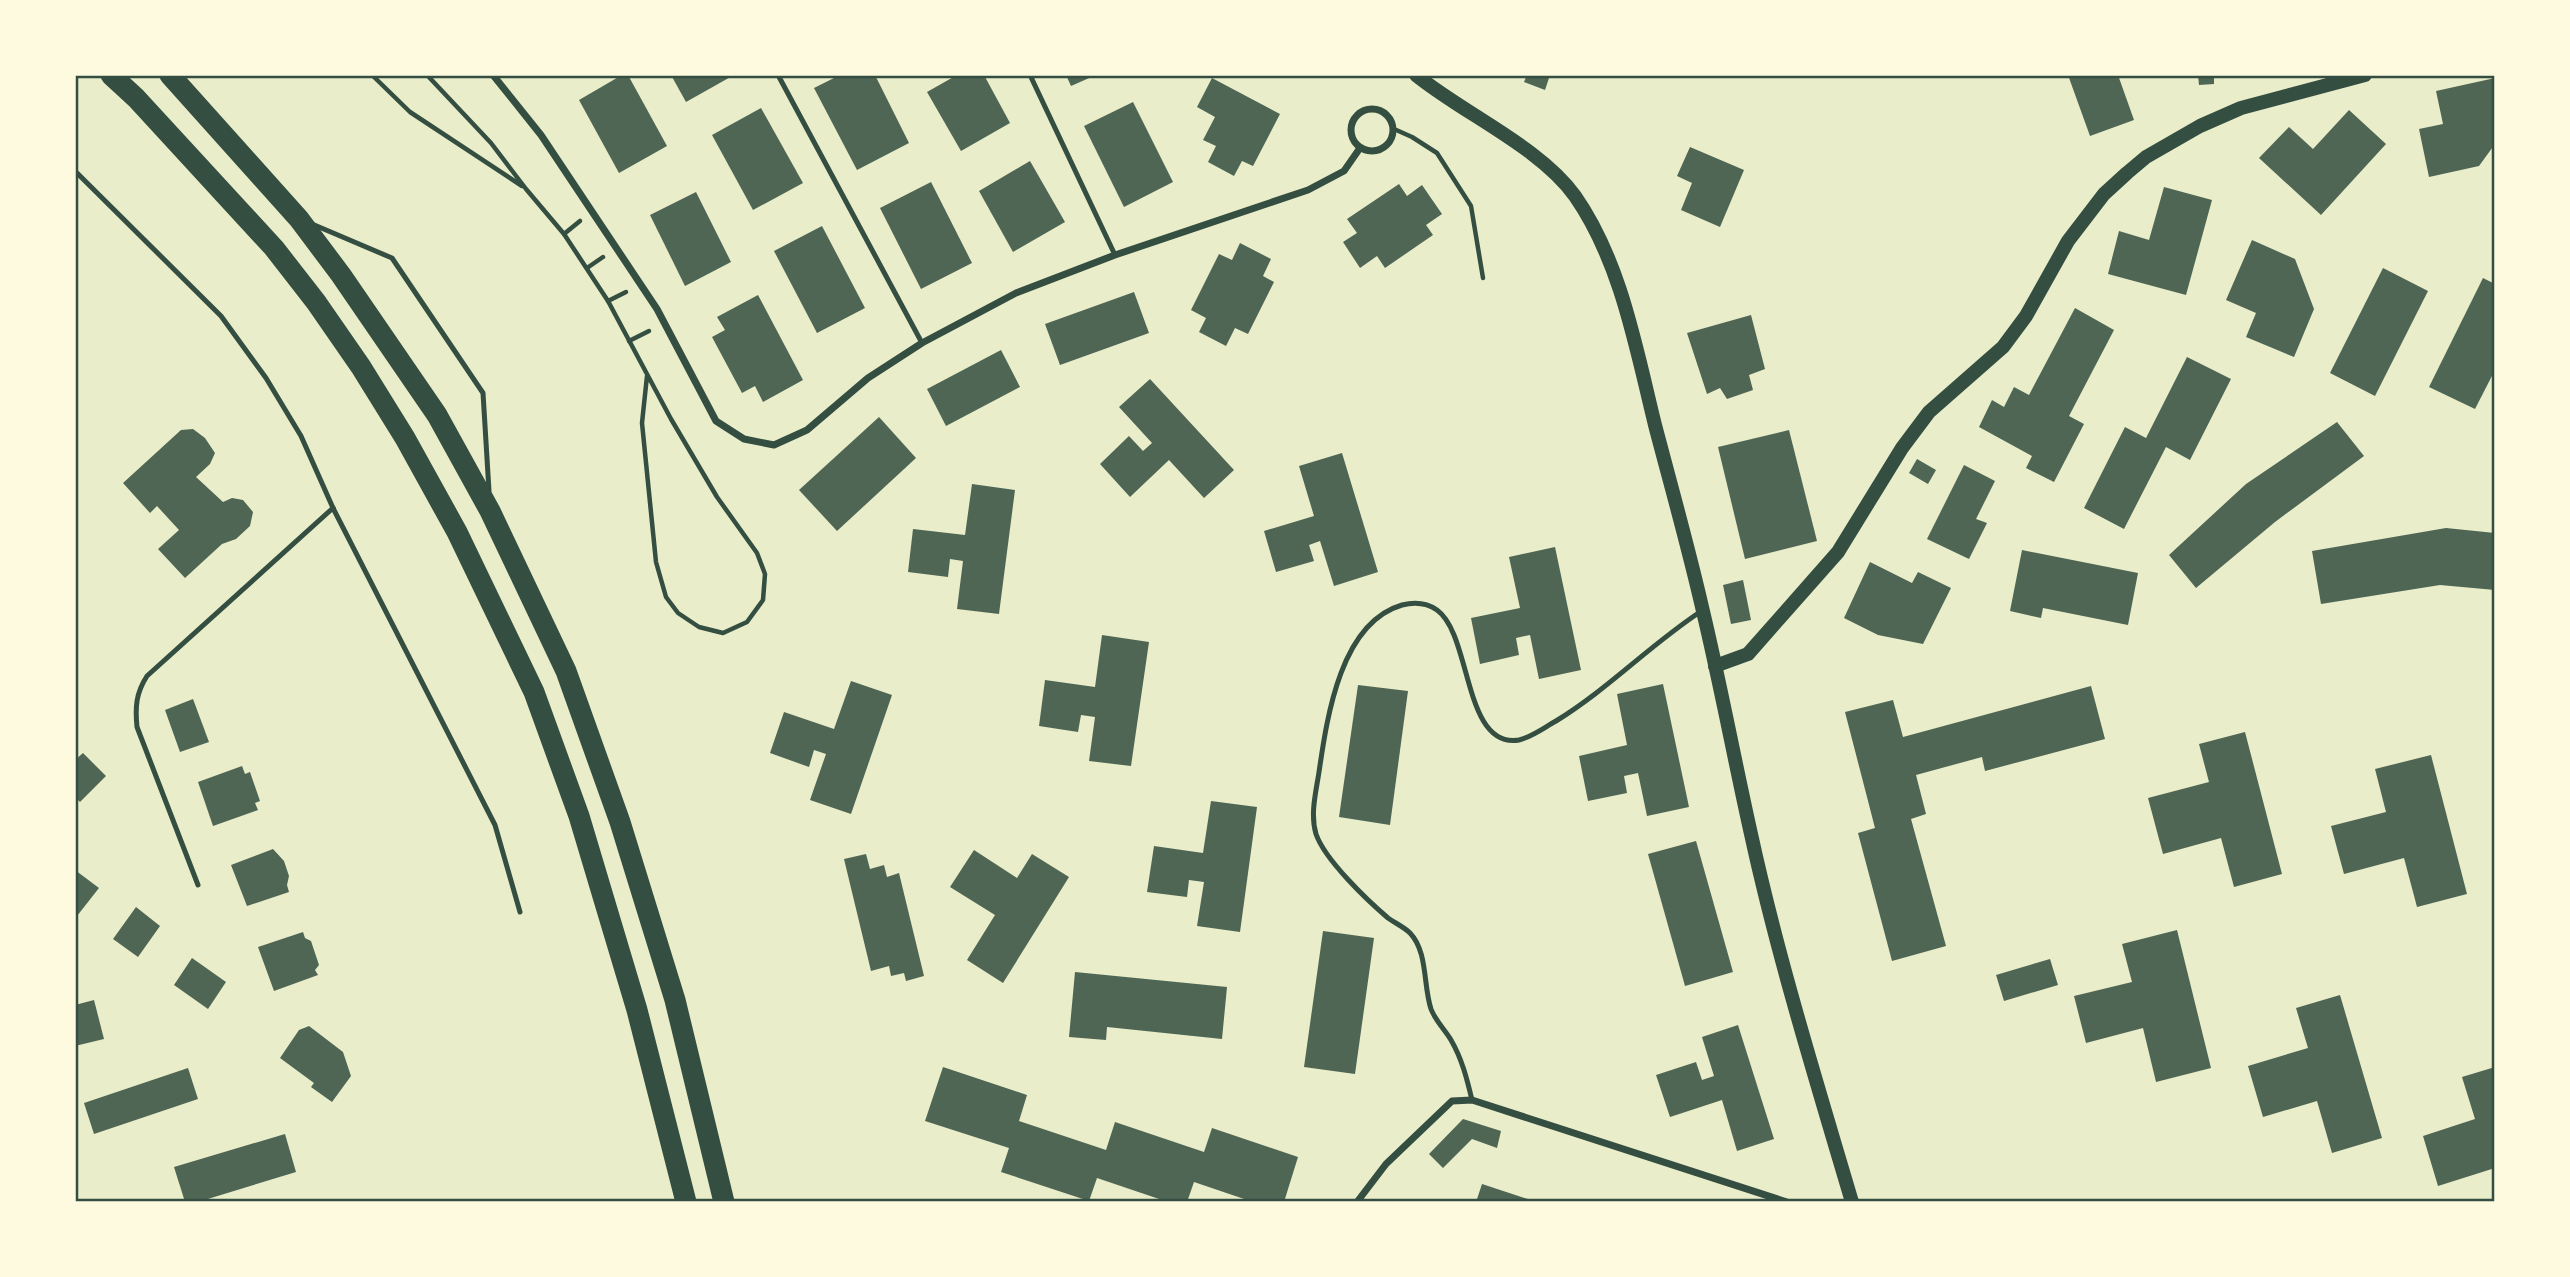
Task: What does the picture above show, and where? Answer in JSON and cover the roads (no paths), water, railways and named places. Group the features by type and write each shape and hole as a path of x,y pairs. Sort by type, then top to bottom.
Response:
{"highway":[{"path":"111,75 274,248 307,291 369,379 457,532 534,692 579,816 637,1010 686,1202"},
{"path":"170,75 299,219 389,342 437,415 490,511 566,671 620,822 675,1000 724,1202"}],"main road":[{"path":"1416,75 1554,173 1574,195 1598,234 1615,276 1701,605 1773,932 1852,1202"},
{"path":"1715,666 1748,654 1838,552 1902,448 1929,412 2003,347 2026,316 2068,242 2104,194 2127,173 2146,157 2200,126 2241,107 2365,75"}],"street":[{"path":"493,75 541,135 657,309 716,421 744,439 774,445 807,430 868,378 922,343 1016,293 1115,255 1308,190 1344,171 1360,148"},
{"path":"1375,109 1384,112 1391,119 1394,129 1387,146 1379,151 1369,152 1360,148 1353,141 1350,132 1357,114 1375,109"},
{"path":"1357,1202 1385,1164 1452,1101 1472,1100 1787,1202"}],"lane":[{"path":"778,75 922,343"},
{"path":"1030,75 1115,255"},
{"path":"75,171 221,316 267,378 301,436 333,508 495,825 520,912"},
{"path":"299,219 392,258 483,393 490,511"},
{"path":"198,885 137,727 135,709 138,690 146,676 333,508"},
{"path":"1472,1100 1464,1068 1451,1040 1431,1010 1418,945 1409,932 1377,909 1324,852 1316,833 1313,813 1326,724 1333,696 1346,664 1359,638 1380,614 1408,604 1423,604 1436,609 1445,617 1452,633 1480,718 1493,733 1504,739 1519,740 1571,712 1621,675 1701,605"}]}
